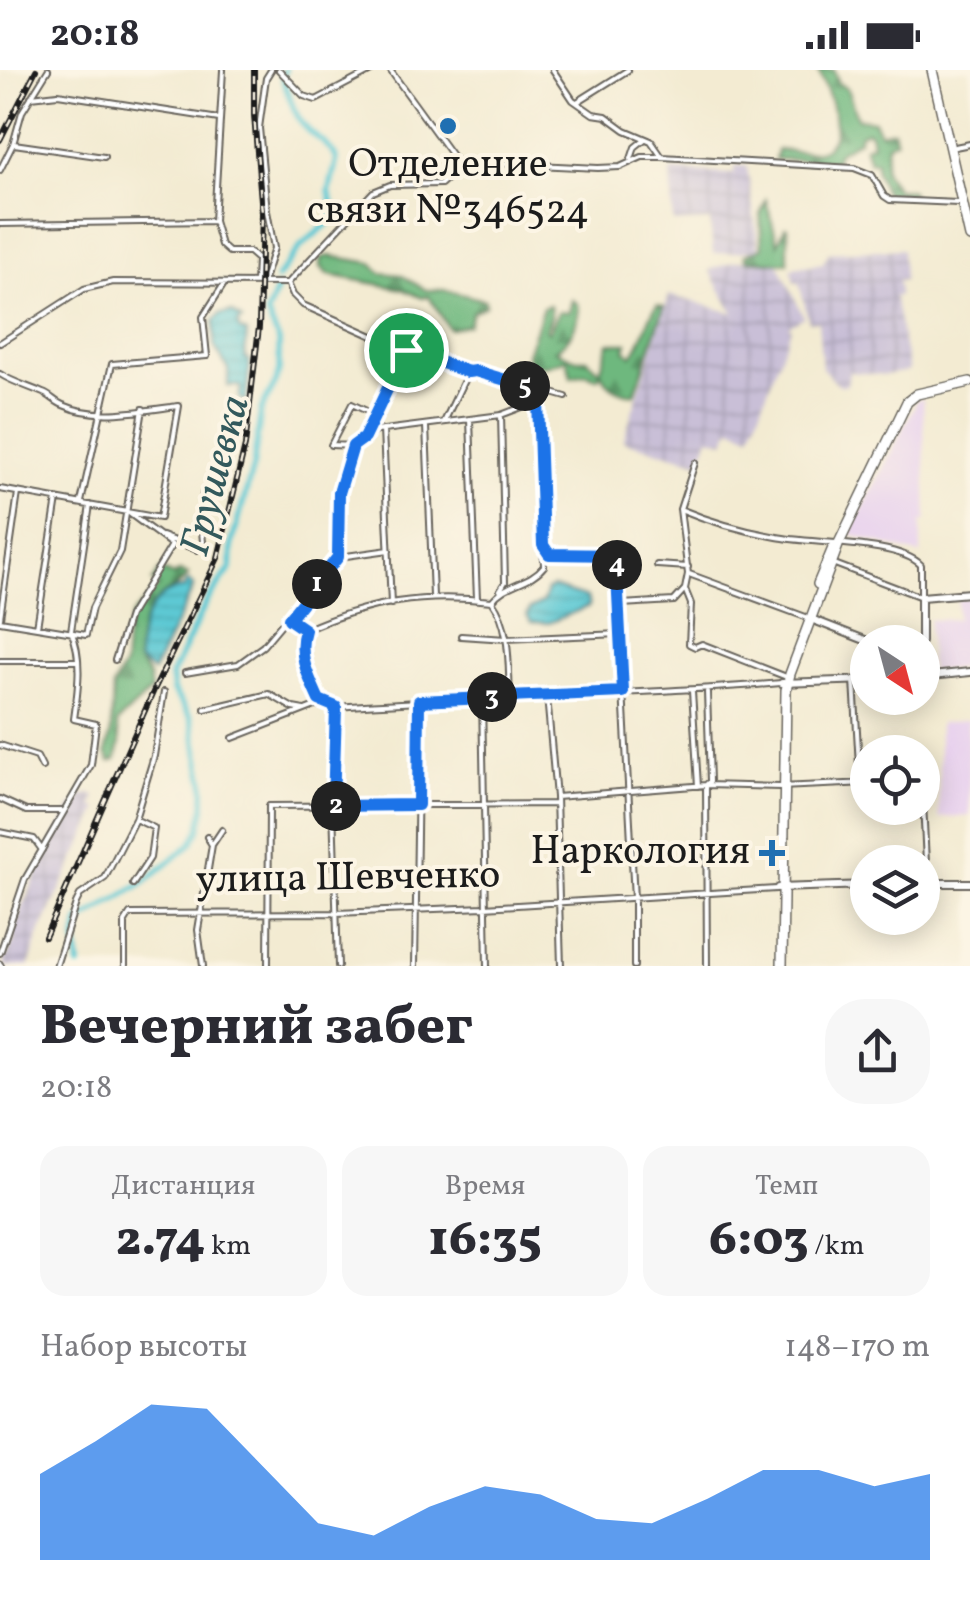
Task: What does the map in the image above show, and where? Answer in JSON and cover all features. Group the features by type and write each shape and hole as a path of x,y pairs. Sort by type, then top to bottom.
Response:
{"main road":[{"path":"932,70 970,238"},
{"path":"779,966 784,680 839,543 910,397 970,382"},
{"path":"808,618 827,557 839,543"}],"street":[{"path":"0,170 13,144 16,127 48,70"},
{"path":"223,70 214,221 222,245 229,252 249,252 257,259 256,283"},
{"path":"263,284 274,248 266,211 259,128 266,78 272,70"},
{"path":"279,70 304,96 316,100 373,70"},
{"path":"390,70 459,162"},
{"path":"553,70 576,102 652,141 662,158"},
{"path":"612,70 616,77"},
{"path":"576,102 628,70"},
{"path":"31,97 58,94 218,120"},
{"path":"631,160 635,146 645,140"},
{"path":"13,144 104,157"},
{"path":"949,148 970,144"},
{"path":"459,162 598,168 662,158 854,168 872,175 890,200 963,204"},
{"path":"0,342 84,289 113,282 285,283 373,192 390,185 441,184 459,162"},
{"path":"0,224 214,221"},
{"path":"285,283 303,305 406,350 468,372 566,397"},
{"path":"80,504 112,364 207,356 203,317 224,284"},
{"path":"364,438 406,350"},
{"path":"443,423 468,372"},
{"path":"0,374 46,393 59,404 102,414 179,406 154,532"},
{"path":"500,590 544,566 540,390"},
{"path":"185,673 238,664 264,646 338,557 339,493 353,446 383,430 501,415 538,400"},
{"path":"353,446 331,445 352,404 375,415"},
{"path":"18,493 0,619 86,635 92,608 120,551 144,409"},
{"path":"492,601 504,582 501,415"},
{"path":"470,420 476,599"},
{"path":"426,425 432,596"},
{"path":"383,430 391,604"},
{"path":"695,463 680,510 688,571 685,589 691,604 689,644 721,650 784,680"},
{"path":"0,489 158,517"},
{"path":"154,532 197,550 203,542 200,510 204,490"},
{"path":"37,627 57,499"},
{"path":"0,953 25,879 91,765 96,724 74,718 78,661 71,631 90,505"},
{"path":"680,510 712,523 779,538 839,543 914,558 922,570 921,625"},
{"path":"116,660 129,616 172,546 126,512"},
{"path":"543,545 549,554 616,555 634,966"},
{"path":"338,557 389,550"},
{"path":"832,563 921,597 970,593"},
{"path":"657,565 688,571 850,634"},
{"path":"619,604 674,601 685,589"},
{"path":"323,703 304,668 305,630 352,612 432,596 492,601"},
{"path":"492,601 501,615 506,639 510,696"},
{"path":"289,619 305,630"},
{"path":"461,636 506,639 620,634"},
{"path":"0,661 78,661"},
{"path":"940,675 970,672"},
{"path":"234,738 323,703 336,707 546,694 707,690 784,680 850,680"},
{"path":"692,690 698,786"},
{"path":"706,966 706,786 710,781 707,690"},
{"path":"56,966 80,895 101,883 135,819 154,756 164,692"},
{"path":"205,709 269,694 292,708 304,710"},
{"path":"546,694 556,797 560,966"},
{"path":"482,698 487,966"},
{"path":"415,966 419,701"},
{"path":"336,707 333,806 338,966"},
{"path":"0,745 38,757 42,766"},
{"path":"556,797 698,786 850,784"},
{"path":"0,799 26,811 64,811"},
{"path":"268,966 269,806 556,804"},
{"path":"134,884 152,851 154,828 135,819"},
{"path":"203,966 200,913 212,845 222,830"},
{"path":"0,832 34,838 42,850"},
{"path":"206,837 212,845"},
{"path":"940,883 970,883"},
{"name":"улица Шевченко","path":"125,966 125,922 130,914 484,908 850,886"}],"shaded area":[{"path":"735,166 747,166 759,250 713,254 710,221 673,223 671,171 734,174"},
{"path":"902,249 904,280 898,281 899,295 894,297 909,371 885,375 849,372 847,385 839,385 822,368 818,321 809,322 791,268 823,263 829,252"},
{"path":"758,259 778,263 804,317 788,326 791,328 751,435 731,427 725,441 709,437 700,462 623,441 669,295 734,313 709,270"},
{"path":"918,399 923,399 927,520 921,522 921,555 850,534"},
{"path":"970,597 970,667 940,670 940,625 929,625 929,620 957,619 957,598"},
{"path":"968,720 970,816 940,818 939,723"},
{"path":"82,795 96,796 93,806 99,809 41,930 29,966 5,966 3,956 7,957 15,938 11,935 42,862 72,804 76,806"}],"green space":[{"path":"818,70 834,70 839,83 847,88 857,118 874,121 880,133 893,130 896,140 887,144 884,171 896,189 910,190 913,195 885,193 876,161 869,162 864,147 872,144 866,131 838,152 835,161 775,159 777,150 818,151 833,137 834,114"},
{"path":"766,200 778,244 785,227 788,228 788,263 747,260 745,255 762,248 760,215"},
{"path":"321,258 372,263 381,273 401,275 426,290 444,290 485,300 485,306 472,312 468,325 449,329 429,296 422,298 403,289 329,275 321,267"},
{"path":"572,300 579,310 576,324 555,350 587,359 600,371 609,343 627,343 625,350 632,355 657,305 664,307 635,394 615,388 601,373 597,378 586,374 571,377 567,359 545,366 529,364 527,354 543,307 550,305 546,330 549,332 559,311 569,312"},
{"path":"160,570 174,576 179,572 188,575 156,602 146,617 138,661 149,677 151,691 117,723 120,744 116,760 110,762 106,753 113,686 124,666 127,630 132,615 159,587 152,582"}],"water":[{"path":"232,312 242,320 238,322 239,330 247,333 245,358 250,361 246,402 239,398 241,386 228,386 228,369 214,346 214,321 220,314"},
{"path":"188,581 194,586 153,672 138,661 147,615 161,597 183,588"},
{"path":"553,587 587,598 589,606 549,623 531,622 527,615 530,609 543,602 547,590"}],"waterway":[{"name":"Грушевка","path":"277,278 301,246 331,221 333,204 329,192 337,159 299,119 282,77 285,70"},
{"name":"Грушевка","path":"79,966 79,922 145,882 191,844 199,830 204,782 191,718 173,691 171,676 207,601 231,568 232,543 253,467 261,410 279,370 279,341 267,314 277,288"}],"railway":[{"path":"0,140 36,70"},
{"path":"45,937 154,690 218,558 245,446 259,327 262,213 254,70"}],"place":[{"name":"Отделение связи №346524","path":"448,126"},
{"name":"Наркология","path":"772,853"}],"route":[{"path":"406,350 468,372 540,390 543,545 549,554 616,555 623,692 419,701 418,805 333,806 336,707 319,700 304,668 305,630 289,619 338,557 339,493 353,446 364,438 406,350"}]}
